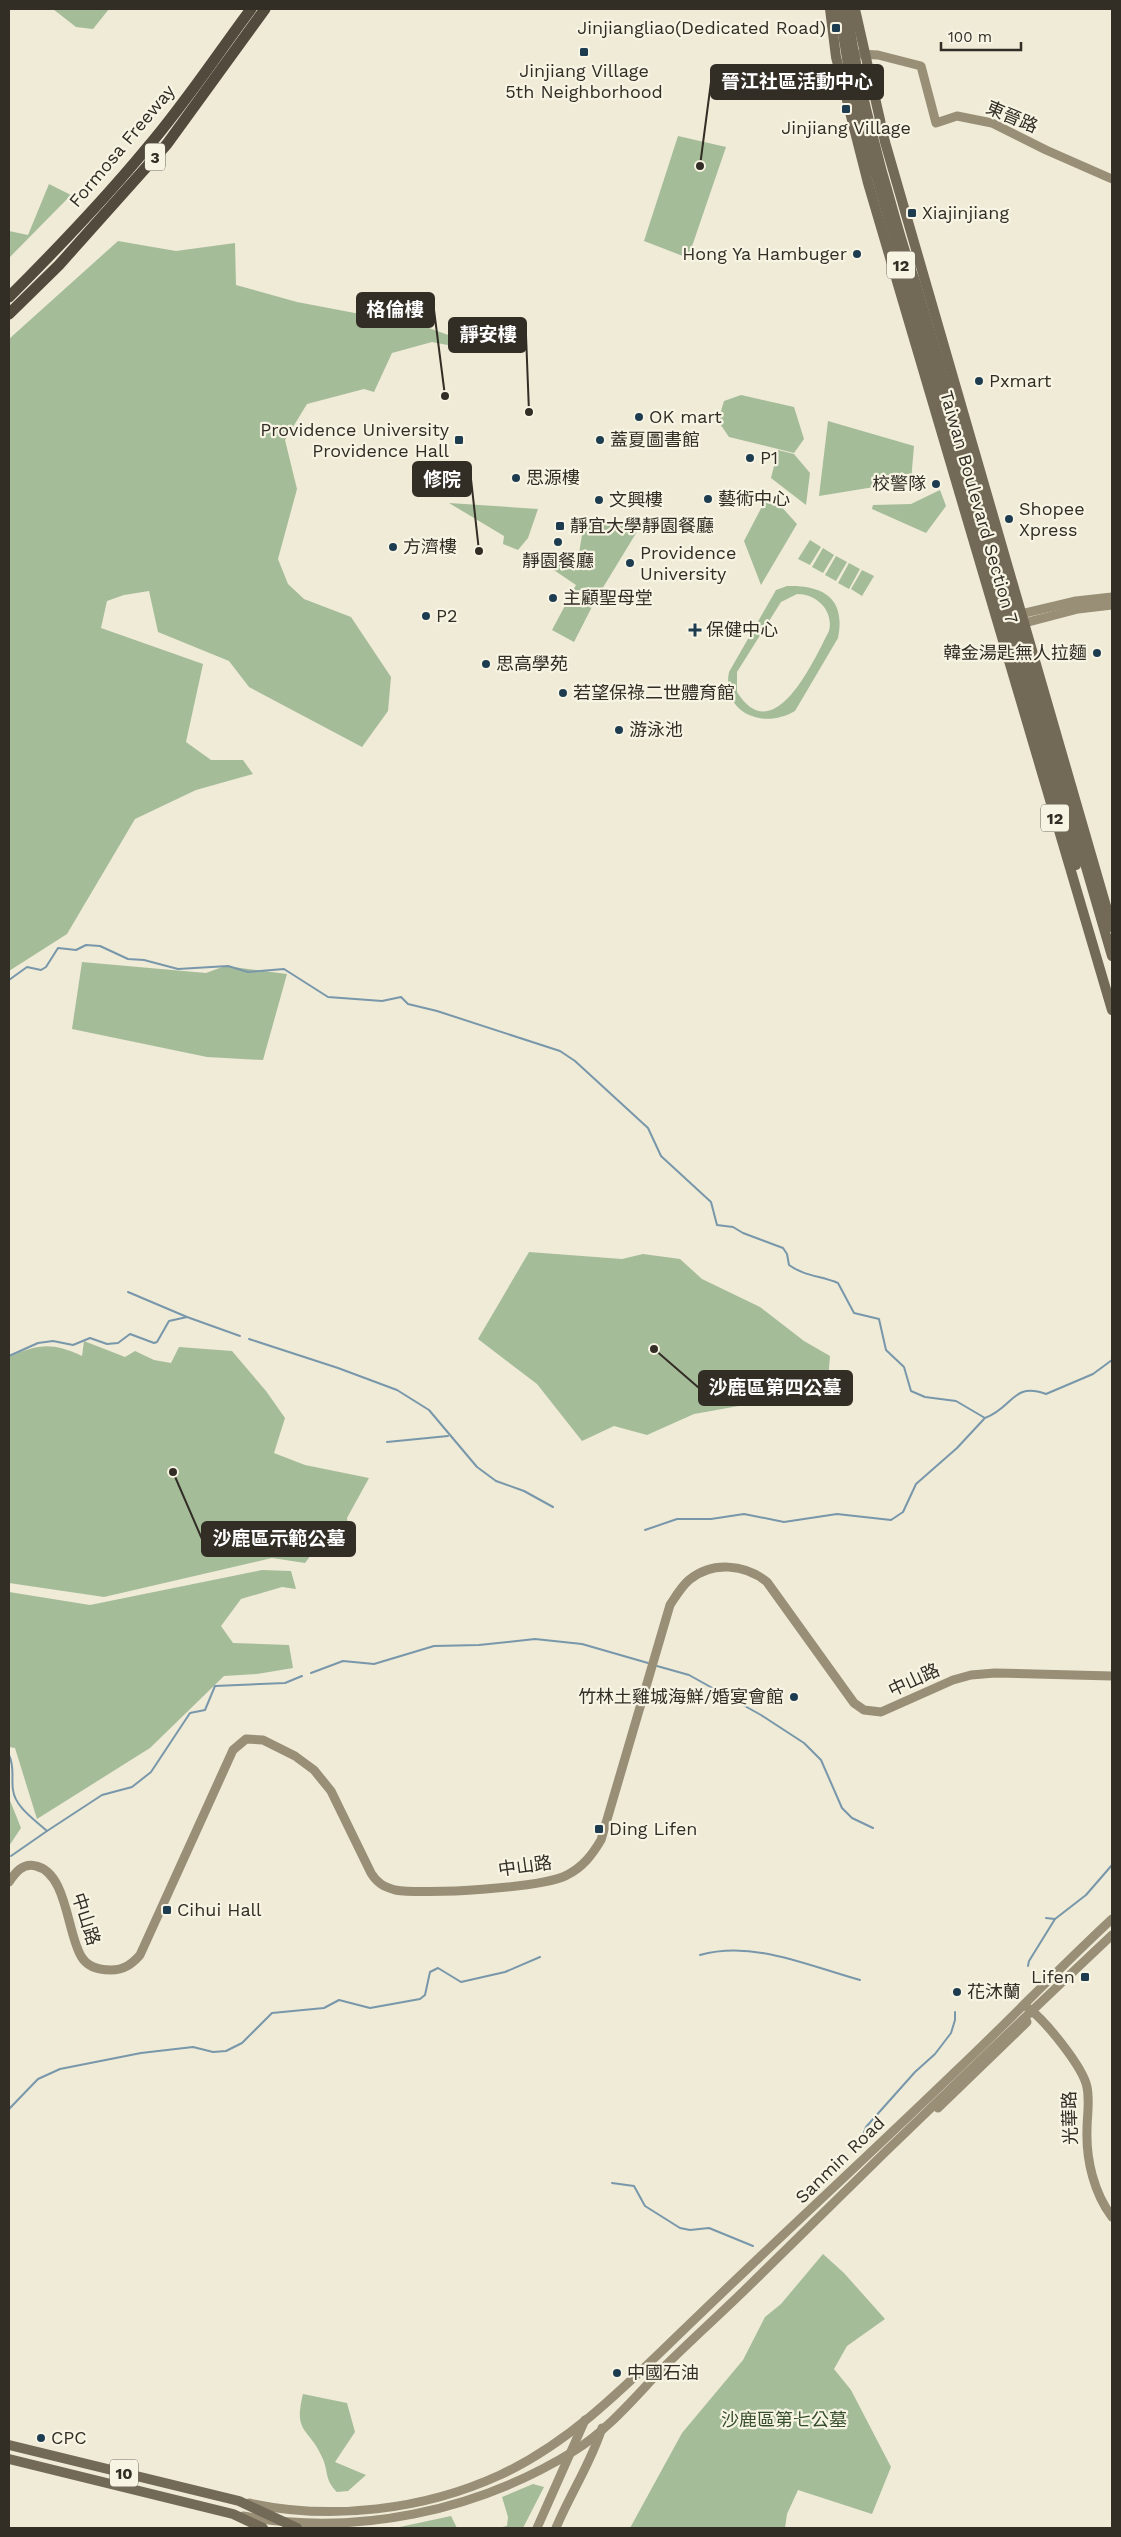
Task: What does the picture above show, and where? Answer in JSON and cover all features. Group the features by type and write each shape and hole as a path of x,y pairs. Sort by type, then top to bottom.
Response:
{"highway":[{"name":"Formosa Freeway","path":"9,314 26,288 146,150 184,102 251,9"},
{"name":"Formosa Freeway","path":"9,297 26,288 88,233 168,144 265,9"}],"main road":[{"name":"Taiwan Boulevard Section 7","path":"830,9 845,56"},
{"name":"Taiwan Boulevard Section 7","path":"839,9 845,56 853,96 1112,956"},
{"name":"Taiwan Boulevard Section 7","path":"845,56 847,9"},
{"name":"Taiwan Boulevard Section 7","path":"856,9 888,151 1112,1010"},
{"name":"Taiwan Boulevard Section 7","path":"1010,619 1112,927"},
{"name":"Taiwan Boulevard Section 7","path":"1010,619 1112,990"},
{"name":"10","path":"9,2445 239,2501 293,2526"},
{"name":"10","path":"9,2459 233,2514 263,2528"}],"street":[{"path":"845,56 865,54 921,66 936,123 957,116 992,123 1046,150 1112,178"},
{"path":"1010,619 1076,601 1112,597"},
{"path":"1010,619 1112,605"},
{"name":"中山路","path":"9,1882 15,1872 27,1865 34,1865 47,1871 58,1887 81,1957 94,1968 115,1970 126,1968 140,1955 233,1750 239,1742 254,1738 295,1756 324,1779 371,1873 380,1885 396,1890 442,1892 545,1882 566,1876 590,1858 601,1840 670,1605 689,1579 701,1572 720,1568 744,1568 756,1573 767,1582 854,1702 870,1712 891,1710 924,1692 970,1675 995,1673 1112,1676"},
{"name":"Sanmin Road","path":"239,2501 264,2506 331,2511 366,2509 437,2497 499,2475 554,2444 585,2420 661,2352 840,2183 1112,1919"},
{"name":"Sanmin Road","path":"233,2514 293,2526 370,2522 430,2511 496,2491 573,2452 602,2428 904,2137 938,2100 1112,1935"},
{"name":"光華路","path":"1024,2005 1032,2011 1072,2057 1087,2085 1089,2102 1088,2156 1099,2194 1112,2217"},
{"path":"840,2183 848,2191"},
{"name":"Sanmin Road","path":"537,2528 573,2452 585,2420"},
{"name":"Sanmin Road","path":"556,2528 568,2500 593,2456 602,2428"}],"green space":[{"path":"53,9 109,9 93,29 76,27"},
{"path":"678,136 726,147 688,258 644,241"},
{"path":"49,184 71,195 9,258 9,231 28,235"},
{"path":"118,241 176,251 235,243 236,285 297,302 423,326 468,342 458,347 432,342 392,353 374,392 364,389 307,404 285,440 297,489 278,559 288,584 304,599 351,617 391,677 388,711 362,747 249,687 229,661 158,632 149,591 124,595 107,601 101,628 203,664 186,742 211,760 243,760 253,774 196,790 135,819 67,934 9,971 9,339"},
{"path":"741,395 794,407 804,439 794,453 729,437 718,421 724,401"},
{"path":"828,421 914,446 911,481 819,496"},
{"path":"778,450 794,454 810,473 806,505 771,478"},
{"path":"940,490 946,506 926,533 872,509 873,505 911,504"},
{"path":"769,493 797,524 761,585 744,541"},
{"path":"449,503 538,509 528,538 518,550 503,544 504,536"},
{"path":"585,517 638,530 596,599 574,642 552,630 576,585 542,562 542,552 578,559"},
{"path":"810,540 821,547 810,565 798,559"},
{"path":"823,548 834,555 823,573 812,567"},
{"path":"836,556 847,562 836,581 825,575"},
{"path":"849,563 860,569 849,589 838,583"},
{"path":"862,570 874,576 862,596 851,589"},
{"path":"787,586 800,586 821,591 835,604 840,624 838,638 795,711 770,719 758,718 747,714 731,698 728,686 729,672 776,590","holes":["797,594 817,600 822,605 829,617 829,631 814,661 791,694 778,706 765,711 751,708 737,692 737,672 781,602"]},
{"path":"82,962 206,973 225,966 287,974 263,1060 207,1057 72,1029"},
{"path":"529,1252 622,1259 643,1254 680,1259 702,1279 760,1307 804,1341 830,1356 828,1381 790,1397 694,1414 647,1435 614,1426 582,1441 537,1384 478,1339"},
{"path":"84,1341 125,1357 135,1351 154,1360 171,1363 179,1347 232,1351 266,1391 285,1418 274,1453 305,1465 369,1478 347,1518 351,1540 314,1538 314,1551 305,1563 272,1558 104,1597 9,1583 9,1357 29,1349 45,1346 62,1348 82,1356"},
{"path":"262,1570 291,1571 296,1589 282,1587 241,1599 221,1626 233,1643 289,1645 293,1668 257,1674 224,1676 150,1748 37,1819 15,1748 9,1747 9,1592 90,1605"},
{"path":"9,1798 21,1828 9,1846"},
{"name":"沙鹿區第七公墓","path":"823,2254 844,2273 885,2319 847,2346 834,2369 851,2390 891,2467 872,2514 798,2490 787,2514 785,2528 630,2528 682,2433 743,2360 765,2317 781,2304"},
{"path":"303,2394 347,2403 355,2432 335,2462 366,2475 348,2491 337,2492 333,2487 328,2479 324,2462 317,2447 301,2424 300,2407"},
{"path":"533,2484 544,2487 523,2528 498,2528 507,2526 508,2517 502,2497"},
{"path":"451,2516 457,2528 395,2528"}],"waterway":[{"path":"9,980 27,967 41,970 46,967 58,948 76,950 86,945 100,946 128,959 144,960 178,969 228,966 248,972 284,969 328,997 382,1001 401,997 408,1004 437,1011 560,1051 575,1061 648,1128 661,1156 711,1202 717,1225 733,1227 743,1233 783,1248 787,1254 789,1265 807,1274 838,1283 854,1313 879,1319 886,1350 904,1367 911,1391 925,1397 956,1401 985,1418 1002,1408 1019,1393 1035,1391 1046,1394 1093,1374 1112,1360"},
{"path":"128,1292 187,1317 240,1336"},
{"path":"9,1356 38,1343 53,1341 73,1345 90,1338 107,1344 118,1343 130,1334 154,1343 157,1342 169,1321 187,1317"},
{"path":"249,1339 338,1368 397,1390 429,1410 477,1467 496,1481 524,1491 553,1507"},
{"path":"645,1530 677,1519 711,1519 744,1514 784,1522 837,1514 891,1520 903,1512 916,1484 957,1448 984,1419"},
{"path":"387,1442 448,1436"},
{"path":"311,1673 343,1661 374,1664 434,1646 479,1645 535,1639 582,1644 648,1663"},
{"path":"657,1666 689,1675 761,1715 804,1743 821,1760 842,1808 852,1818 873,1828"},
{"path":"9,1755 13,1772 12,1785 17,1802 26,1813 47,1831 102,1795 132,1787 151,1772 190,1713 205,1710 215,1686 285,1683 302,1676"},
{"path":"11,1856 47,1831"},
{"path":"1046,1918 1055,1919 1086,1895 1112,1865"},
{"path":"1028,1966 1029,1961 1055,1919"},
{"path":"700,1955 720,1951 760,1953 801,1962 860,1980"},
{"path":"9,2109 38,2079 60,2069 141,2053 193,2047 213,2052 226,2051 242,2043 272,2013 324,2008 339,2000 370,2008 420,1999 425,1995 430,1972 438,1968 461,1982 505,1972 540,1957"},
{"path":"863,2135 866,2127 915,2072 935,2054 951,2033 955,2012"},
{"path":"612,2183 634,2186 645,2206 680,2228 690,2230 709,2228 753,2246"}],"place":[{"name":"Jinjiangliao(Dedicated Road)","path":"836,28"},
{"name":"Jinjiang Village 5th Neighborhood","path":"584,52"},
{"name":"Jinjiang Village","path":"846,109"},
{"name":"晉江社區活動中心","path":"700,166"},
{"name":"Xiajinjiang","path":"912,213"},
{"name":"Hong Ya Hambuger","path":"857,254"},
{"name":"Pxmart","path":"979,381"},
{"name":"格倫樓","path":"445,396"},
{"name":"靜安樓","path":"529,412"},
{"name":"OK mart","path":"639,417"},
{"name":"Providence University Providence Hall","path":"459,440"},
{"name":"蓋夏圖書館","path":"600,440"},
{"name":"P1","path":"750,458"},
{"name":"思源樓","path":"516,478"},
{"name":"校警隊","path":"936,484"},
{"name":"藝術中心","path":"708,499"},
{"name":"文興樓","path":"599,500"},
{"name":"Shopee Xpress","path":"1009,519"},
{"name":"靜宜大學靜園餐廳","path":"560,526"},
{"name":"靜園餐廳","path":"558,542"},
{"name":"方濟樓","path":"393,547"},
{"name":"修院","path":"479,551"},
{"name":"Providence University","path":"630,563"},
{"name":"主顧聖母堂","path":"553,598"},
{"name":"P2","path":"426,616"},
{"name":"保健中心","path":"695,630"},
{"name":"韓金湯匙無人拉麵","path":"1097,653"},
{"name":"思高學苑","path":"486,664"},
{"name":"若望保祿二世體育館","path":"563,693"},
{"name":"游泳池","path":"619,730"},
{"name":"沙鹿區第四公墓","path":"654,1349"},
{"name":"沙鹿區示範公墓","path":"173,1472"},
{"name":"竹林土雞城海鮮/婚宴會館","path":"794,1697"},
{"name":"Ding Lifen","path":"599,1829"},
{"name":"Cihui Hall","path":"167,1910"},
{"name":"Lifen","path":"1085,1977"},
{"name":"花沐蘭","path":"957,1992"},
{"name":"中國石油","path":"617,2373"},
{"name":"CPC","path":"41,2438"}]}
